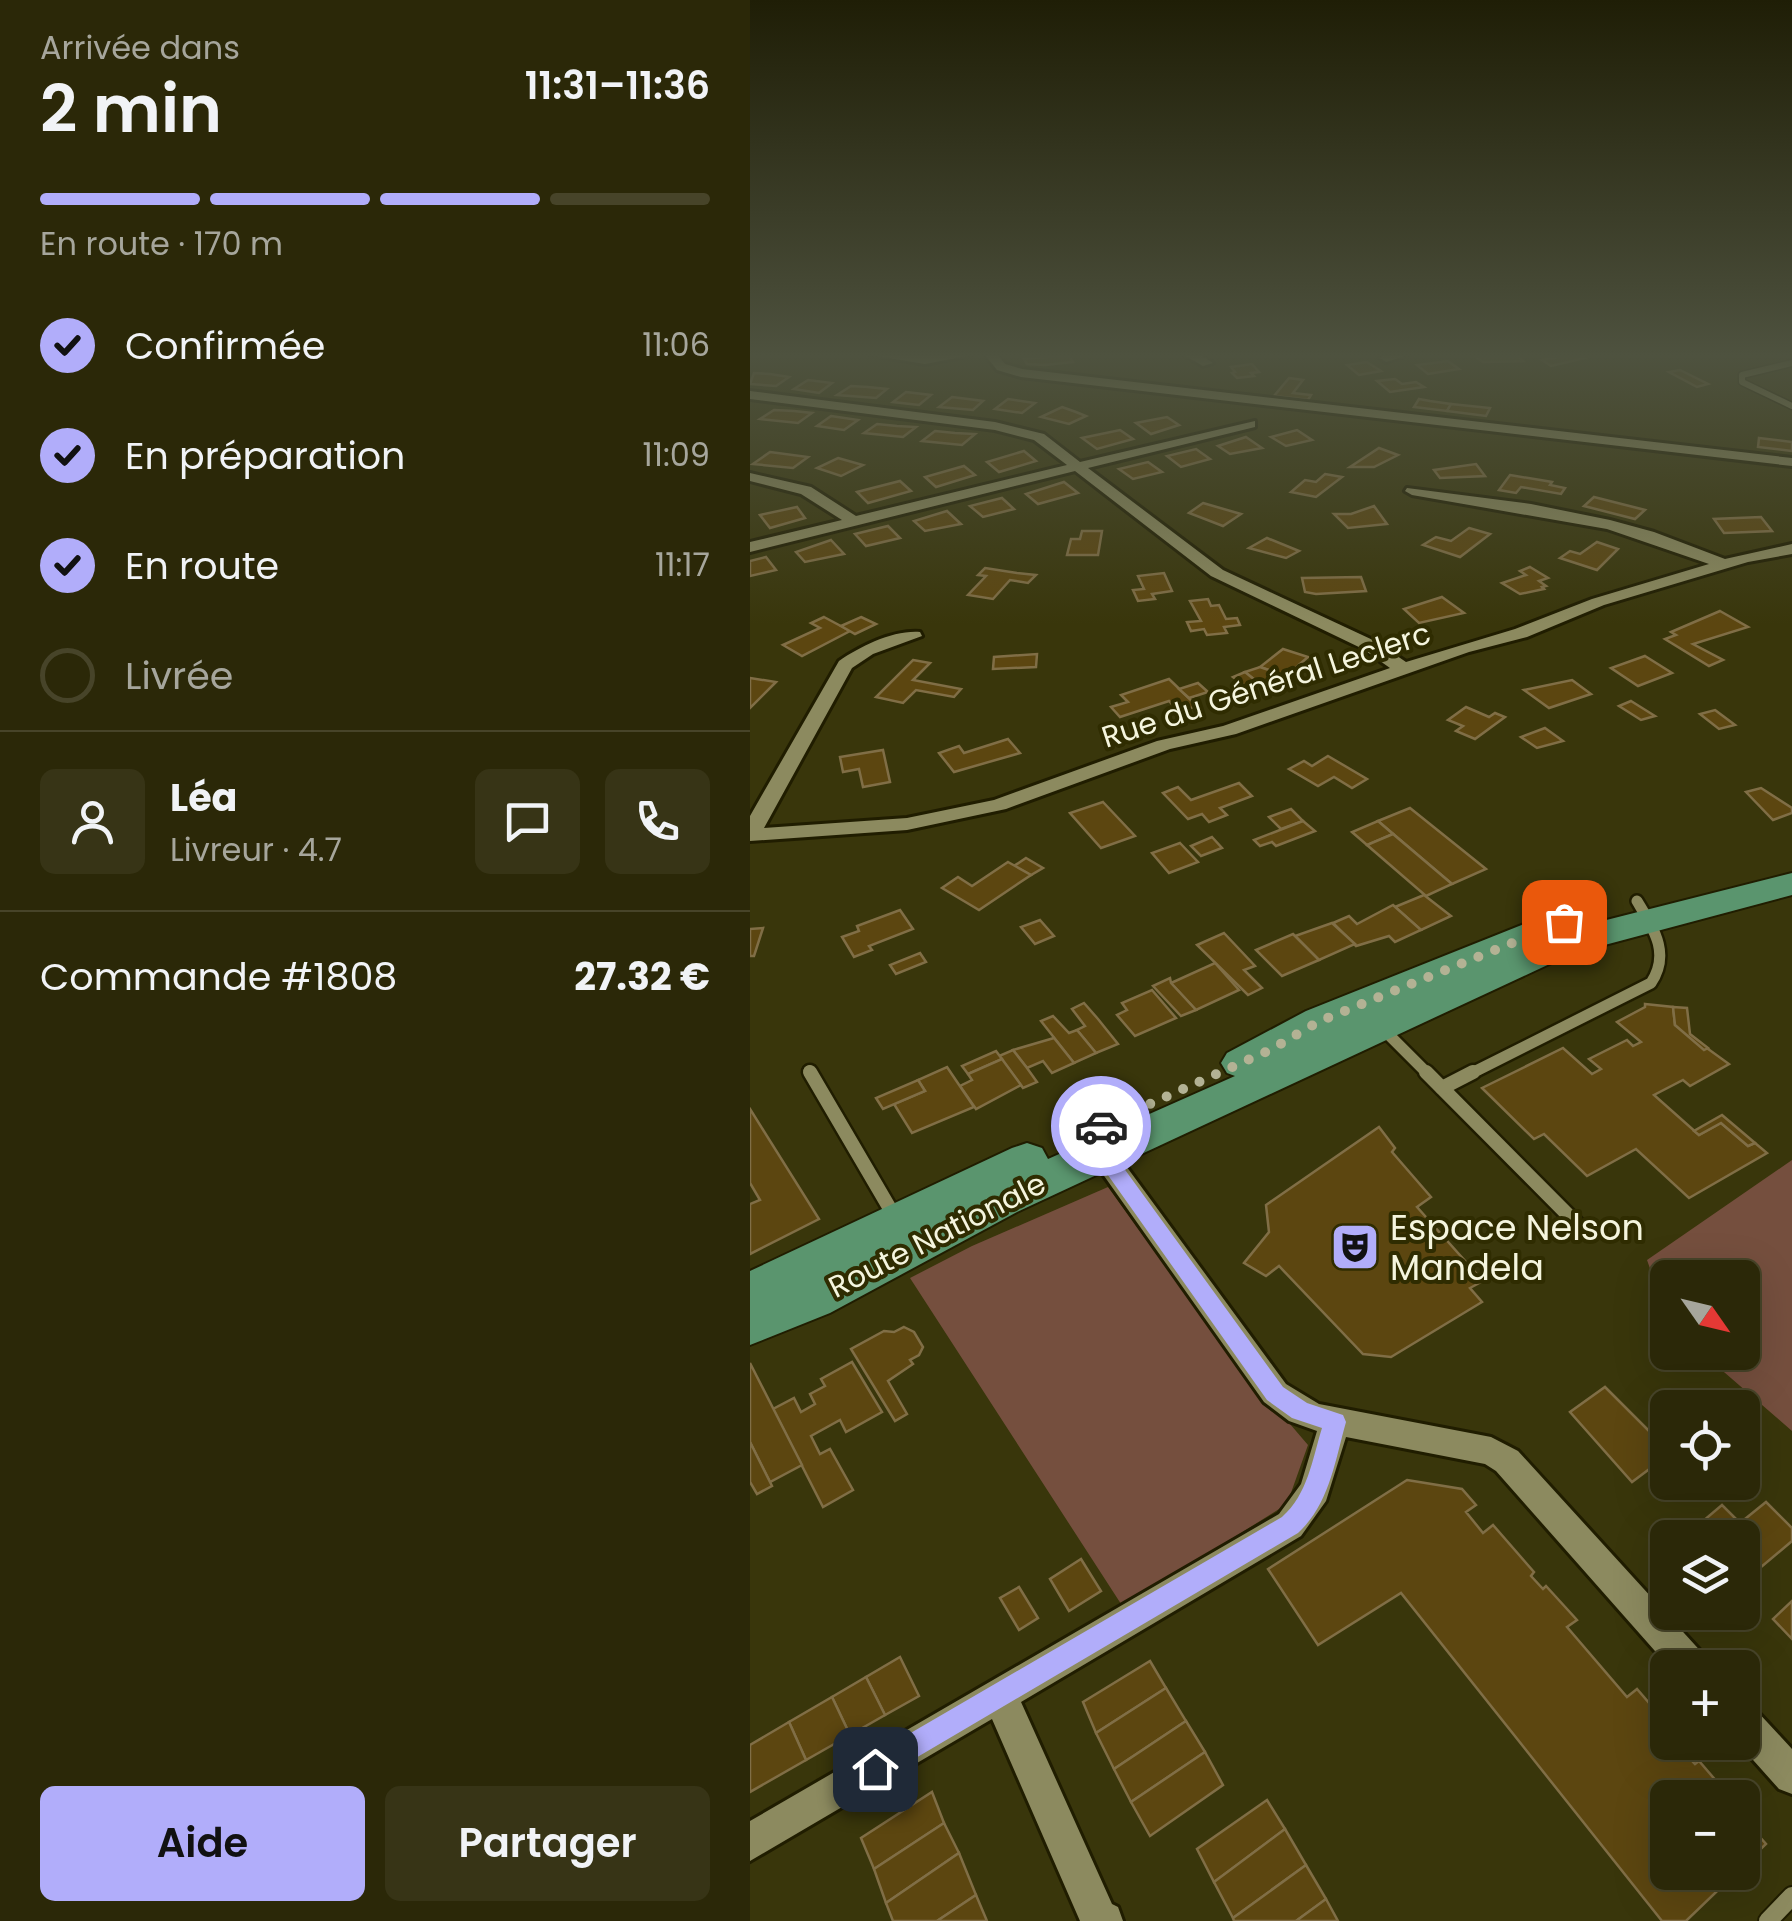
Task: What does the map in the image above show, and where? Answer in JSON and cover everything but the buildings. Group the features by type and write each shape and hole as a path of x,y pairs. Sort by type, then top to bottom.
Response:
{"main road":[{"name":"Route Nationale","path":"750,1325 906,1234 1370,1015 1642,910 1792,865"},
{"name":"Route Nationale","path":"1642,910 1792,884"},
{"name":"Route Nationale","path":"750,1292 906,1234"}],"street":[{"path":"1052,445 1218,573 1369,645 1404,669"},
{"path":"750,548 1167,445"},
{"path":"1641,445 1792,462"},
{"path":"750,477 812,490 832,501 854,522"},
{"path":"1412,490 1572,516 1678,545 1723,564"},
{"name":"Rue du Général Leclerc","path":"750,834 907,824 999,805 1164,746 1245,724 1723,564 1792,549"},
{"path":"750,834 845,666 857,654 914,636"},
{"path":"1096,1143 1275,1394 1300,1411 1335,1422 1475,1445 1507,1462 1678,1650"},
{"path":"750,1842 1290,1525 1314,1494 1335,1422"},
{"path":"1000,1696 1098,1918 1104,1921"},
{"path":"1760,1741 1792,1776"}],"lane":[{"path":"1442,1088 1651,982 1662,970 1665,958 1642,910"},
{"path":"1370,1015 1580,1228"},
{"path":"810,1071 906,1234"},
{"path":"1768,1921 1792,1896"}],"shaded area":[{"path":"1792,1160 1792,1431 1760,1403 1760,1390 1745,1390 1722,1370 1760,1370 1760,1260 1650,1260 1650,1269 1647,1260"},
{"path":"1108,1187 1271,1411 1284,1417 1308,1445 1287,1504 1123,1607 910,1278 972,1246"}],"way so far":[{"path":"1101,1126 1270,1050 1320,1021 1564,922"}],"place":[{"name":"Espace Nelson Mandela","path":"1355,1247"}],"route":[{"path":"875,1769 1290,1525 1314,1494 1335,1422 1300,1411 1275,1394 1088,1132 1101,1126"}]}
